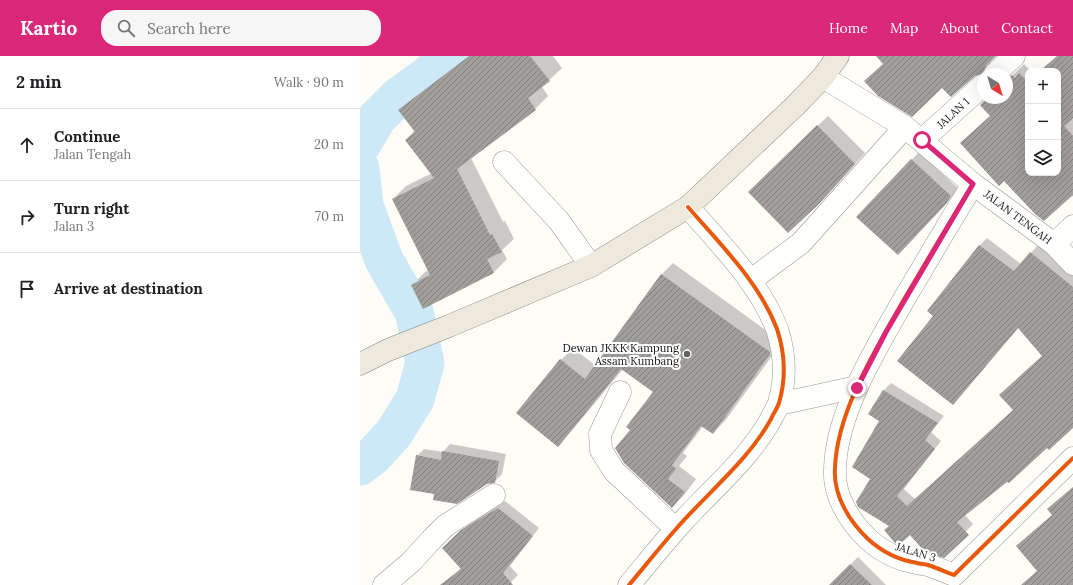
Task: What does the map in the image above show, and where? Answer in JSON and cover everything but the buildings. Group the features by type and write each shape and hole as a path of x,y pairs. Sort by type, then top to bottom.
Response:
{"main road":[{"path":"360,364 388,350 591,266 688,207 795,106 823,77 838,56"}],"street":[{"path":"1001,68 1014,56"},
{"name":"JALAN TENGAH","path":"823,77 905,126 973,184 1054,244 1073,264"},
{"name":"JALAN 1","path":"922,140 977,90"},
{"path":"750,281 801,243 905,126"},
{"path":"504,162 559,221 591,266"},
{"name":"JALAN 3","path":"973,184 886,332 857,388 840,431 836,449 834,469 838,497 854,523 869,540 887,553 915,563 928,565 954,575 1073,458"},
{"path":"629,585 676,529 761,436 779,404 784,370 782,350 777,329 766,305 750,281 688,207"},
{"path":"1054,244 1073,226"},
{"path":"779,404 857,388"},
{"path":"620,392 600,434 601,450 614,471 676,529"},
{"path":"384,585 411,562 445,526 494,495"}],"waterway":[{"path":"360,147 377,118 399,96 427,76 450,56"},
{"path":"360,168 364,206 384,260 414,312 425,363 415,399 394,433 373,456 360,466"}],"cycle path":[{"path":"973,184 881,339 850,403 837,446 835,478 840,498 849,516 861,532 879,547 904,560 928,565 954,575 1073,458"},
{"path":"629,585 676,529 751,449 771,419 779,403 783,385 784,366 780,338 760,295 738,264 688,207"}],"place":[{"name":"Dewan JKKK Kampung Assam Kumbang","path":"687,354"}],"route":[{"path":"857,388 886,332 942,234 973,184 922,140"}]}
